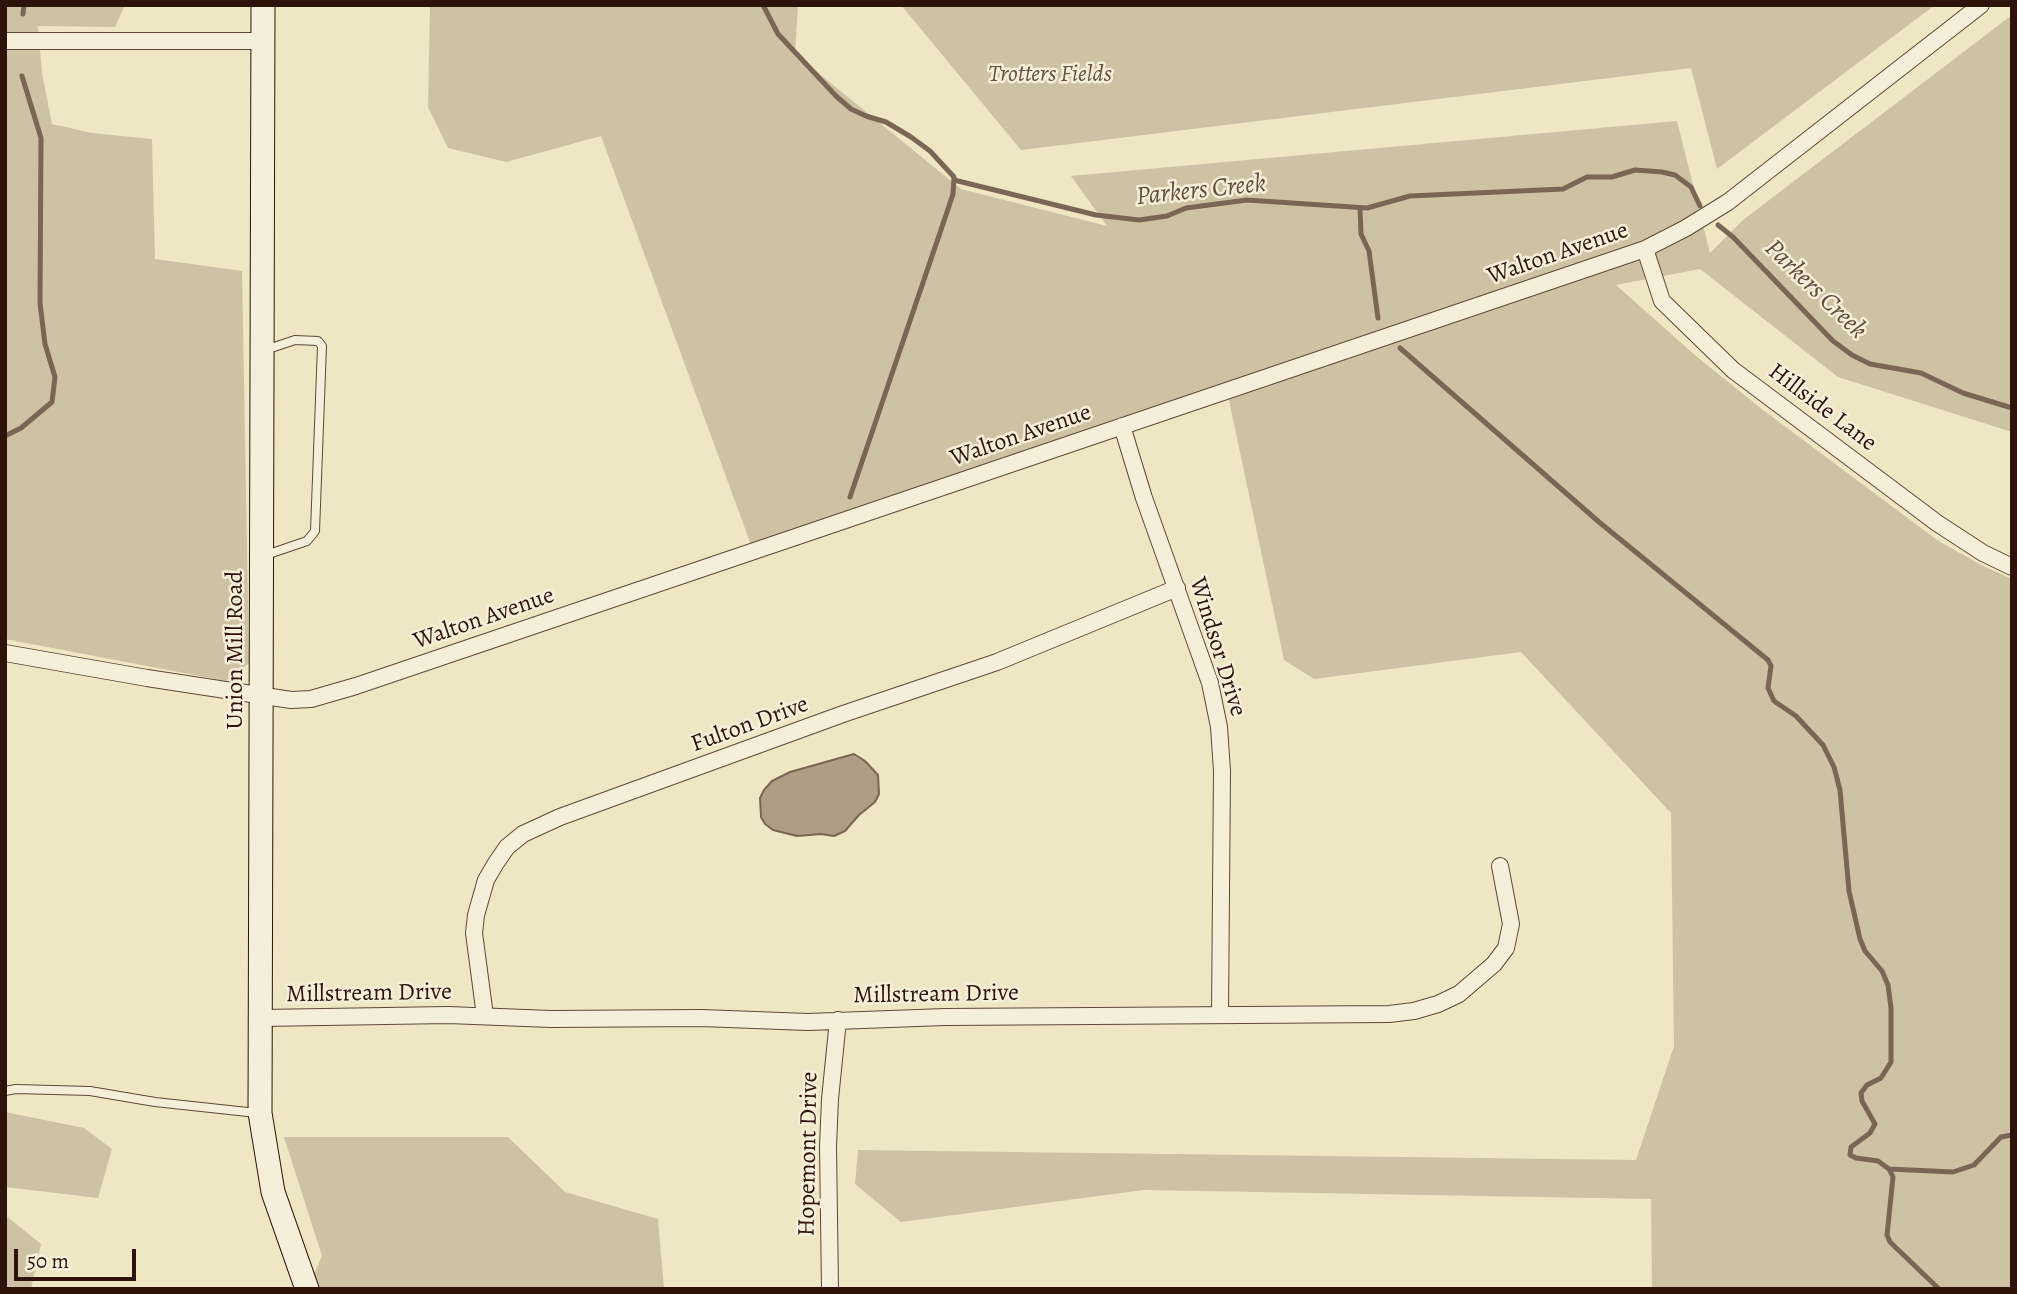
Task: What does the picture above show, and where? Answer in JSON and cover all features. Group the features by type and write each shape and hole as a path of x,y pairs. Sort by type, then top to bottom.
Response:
{"street":[{"name":"Union Mill Road","path":"263,5 260,1113 273,1192 307,1289"},
{"name":"Walton Avenue","path":"5,653 291,700 311,699 356,686 1645,248 1686,229 1728,202 1981,5"},
{"path":"5,41 263,41"},
{"name":"Hillside Lane","path":"1645,248 1662,300 1733,370 1937,523 1983,553 2012,567"},
{"name":"Windsor Drive","path":"1122,426 1144,498 1210,683 1219,727 1222,771 1220,1015"},
{"name":"Fulton Drive","path":"485,1016 474,933 476,915 486,880 507,847 523,834 560,817 843,714 998,662 1177,588"},
{"name":"Millstream Drive","path":"261,1018 485,1016 572,1020 701,1018 781,1022 1389,1014 1414,1011 1459,994 1494,964 1506,948 1511,924 1500,866"},
{"name":"Hopemont Drive","path":"830,1289 830,1099 838,1020"}],"lane":[{"path":"262,351 295,340 318,341 322,346 315,531 307,541 262,557"},
{"path":"5,1091 90,1091 193,1107 260,1113"}],"green space":[{"path":"5,5 125,5 115,27 38,26 42,73 52,124 92,133 152,139 155,259 242,271 249,663 226,681 5,639"},
{"path":"430,5 798,5 795,54 961,189 1107,226 1071,176 1677,121 1710,253 1743,220 2012,15 2012,432 1838,377 1700,269 1616,285 1696,356 1763,410 1937,540 2012,579 2012,1289 1652,1289 1651,1199 1144,1190 901,1222 855,1184 858,1150 1636,1160 1674,1046 1671,813 1521,652 1314,679 1284,660 1227,391 754,553 601,136 506,162 448,148 428,107"},
{"name":"Trotters Fields","path":"901,5 1935,5 1717,169 1691,68 1021,150"},
{"path":"5,1112 84,1128 112,1149 98,1198 5,1187"},
{"path":"284,1137 508,1137 565,1192 658,1219 664,1289 308,1289 322,1256"},
{"path":"5,1215 41,1244 31,1289 5,1289"}],"shaded area":[{"path":"854,754 878,775 879,794 875,802 845,831 834,836 797,836 773,830 765,824 761,817 760,798 772,781 790,772"}],"waterway":[{"path":"23,14 24,5"},
{"path":"763,5 778,34 836,96 851,109 886,122 911,137 930,151 954,177 953,194 850,497"},
{"path":"5,436 21,428 52,402 55,377 45,344 40,303 41,138 22,76"},
{"name":"Parkers Creek","path":"954,180 1096,215 1139,220 1167,216 1186,208 1247,200 1367,208 1410,196 1563,189 1587,177 1612,177 1635,170 1675,175 1691,187 1700,206"},
{"path":"1360,208 1361,234 1369,251 1378,318"},
{"name":"Parkers Creek","path":"1718,225 1733,237 1833,341 1852,355 1870,364 1921,373 1963,393 2012,408"},
{"path":"1400,348 1599,522 1768,660 1771,666 1768,688 1774,701 1796,716 1823,745 1834,767 1840,790 1849,891 1860,939 1865,951 1882,971 1888,985 1891,1008 1891,1062 1881,1078 1867,1085 1861,1093 1862,1101 1875,1124 1870,1133 1851,1147 1850,1155 1878,1161 1889,1169 1893,1177 1887,1235 1890,1242 1939,1289"},
{"path":"1889,1169 1953,1172 1974,1165 2001,1137 2012,1135"}]}
